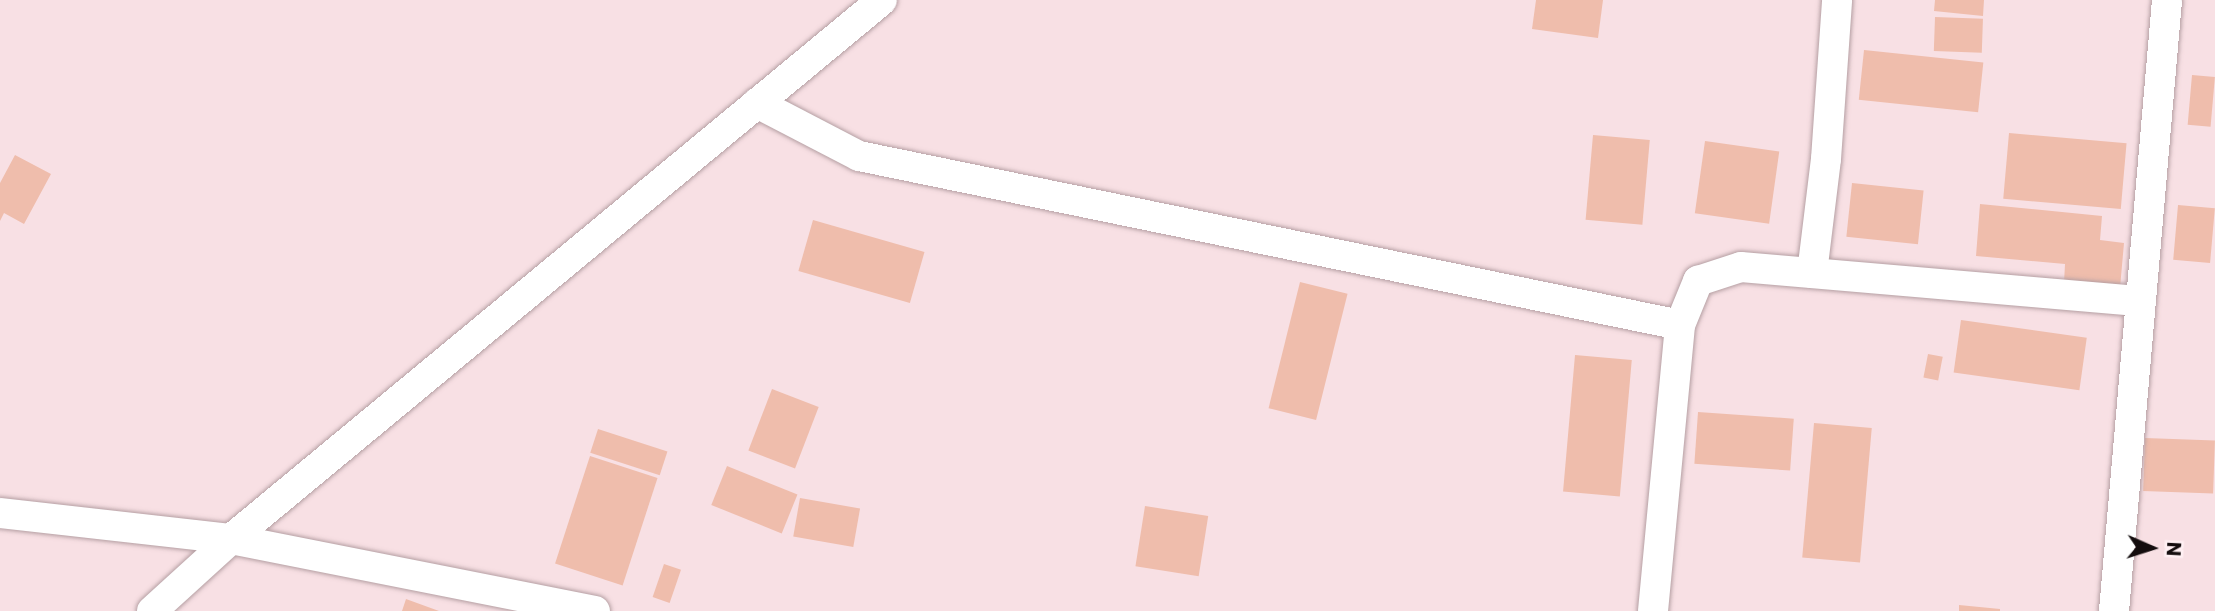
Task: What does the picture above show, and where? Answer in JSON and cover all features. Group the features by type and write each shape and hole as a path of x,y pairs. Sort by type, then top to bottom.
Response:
{"street":[{"path":"152,611 231,539 882,0"},
{"path":"1811,273 1826,159 1837,0"},
{"path":"2114,611 2167,0"},
{"path":"757,103 859,156 1680,325"},
{"path":"1653,611 1680,325 1699,281 1741,267 2140,301"},
{"path":"0,513 231,539 595,611"}],"building":[{"path":"1536,0 1603,0 1598,38 1532,29"},
{"path":"1935,0 1984,0 1983,16 1934,11"},
{"path":"1935,17 1983,19 1982,53 1934,51"},
{"path":"1864,50 1983,63 1978,112 1859,100"},
{"path":"2192,75 2215,77 2211,127 2188,125"},
{"path":"2009,133 2127,143 2121,209 2003,199"},
{"path":"1593,135 1650,140 1642,225 1586,220"},
{"path":"1705,141 1779,151 1769,224 1695,213"},
{"path":"15,155 51,174 24,224 4,213 0,221 0,183"},
{"path":"1852,183 1924,191 1918,244 1846,237"},
{"path":"1980,204 2102,216 2100,240 2124,243 2120,288 2064,283 2065,264 1976,256"},
{"path":"2178,205 2215,208 2210,263 2173,260"},
{"path":"813,220 925,252 910,303 798,271"},
{"path":"1300,282 1348,294 1316,420 1269,408"},
{"path":"1961,320 2087,338 2079,390 1954,372"},
{"path":"1928,354 1943,357 1938,380 1923,378"},
{"path":"1575,355 1632,360 1620,496 1563,491"},
{"path":"772,389 819,407 795,469 748,451"},
{"path":"1698,412 1794,419 1790,471 1694,464"},
{"path":"1814,423 1872,428 1860,563 1802,557"},
{"path":"598,429 667,452 660,475 590,453"},
{"path":"2145,438 2215,440 2213,493 2143,491"},
{"path":"590,456 658,478 623,585 555,563"},
{"path":"727,466 797,494 782,533 711,505"},
{"path":"800,498 860,509 853,547 793,536"},
{"path":"1145,506 1208,516 1199,576 1135,566"},
{"path":"664,564 681,570 670,603 653,597"},
{"path":"406,599 439,611 402,611"},
{"path":"1959,605 2000,609 2000,611 1959,611"}]}
